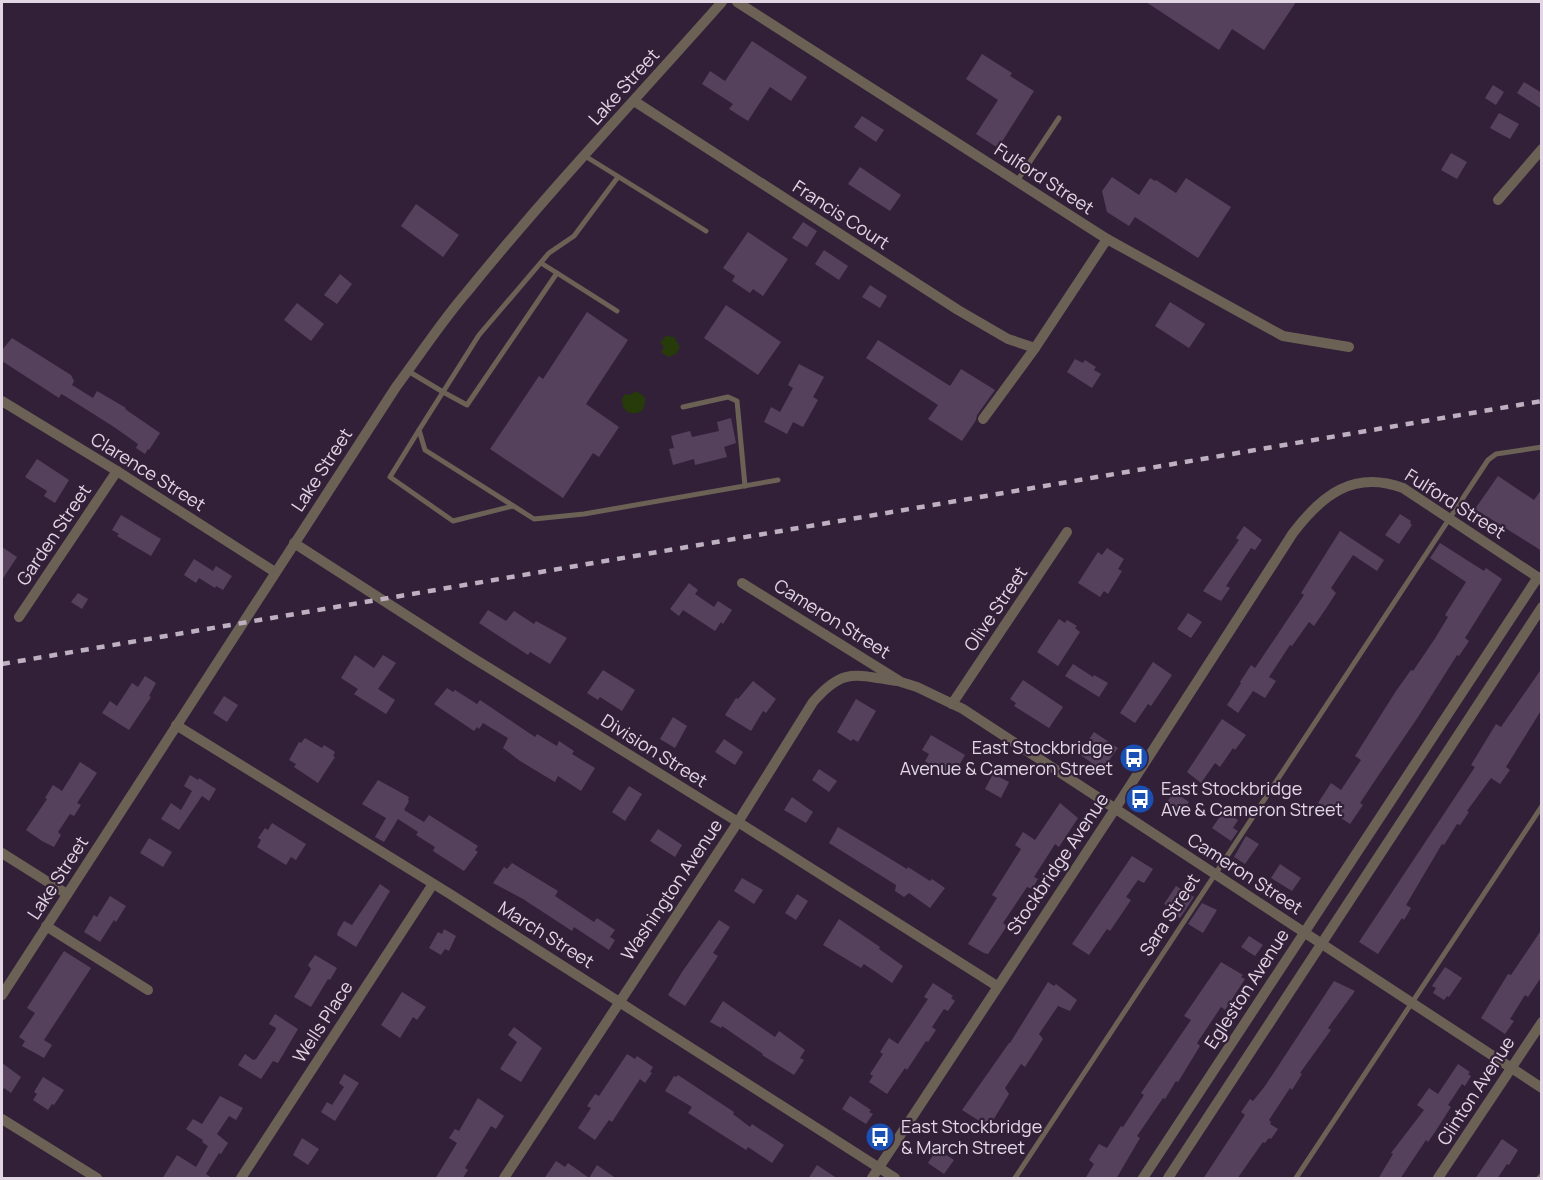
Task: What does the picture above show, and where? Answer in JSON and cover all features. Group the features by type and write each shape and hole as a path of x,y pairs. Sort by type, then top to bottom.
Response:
{"street":[{"name":"Lake Street","path":"2,995 294,543 432,336 467,291 722,2"},
{"name":"Fulford Street","path":"737,2 1107,239 1283,336 1349,347"},
{"name":"Francis Court","path":"634,101 958,310 1008,339 1035,348"},
{"path":"1498,200 1542,148"},
{"path":"983,419 1035,348 1107,239"},
{"name":"Clarence Street","path":"2,401 117,471 275,573"},
{"name":"Garden Street","path":"19,617 117,471"},
{"name":"Fulford Street","path":"1343,488 1378,482 1403,488 1540,579"},
{"name":"Stockbridge Avenue","path":"872,1179 1293,533 1317,504 1329,494 1343,488"},
{"name":"Olive Street","path":"952,704 1067,532"},
{"name":"Division Street","path":"294,543 468,655 997,986"},
{"name":"Egleston Avenue","path":"1143,1179 1422,754 1540,579"},
{"name":"Cameron Street","path":"742,583 901,682 963,709 1542,1088"},
{"path":"1168,1179 1542,607"},
{"name":"Washington Avenue","path":"504,1179 618,1001 738,822 813,702 836,679 854,675 901,682"},
{"name":"March Street","path":"176,725 433,884 896,1179"},
{"path":"1422,754 1439,765"},
{"path":"2,853 67,894"},
{"name":"Wells Place","path":"241,1179 433,884"},
{"path":"46,926 148,990"},
{"name":"Clinton Avenue","path":"1438,1179 1542,1022"},
{"path":"1186,1113 1204,1125"},
{"path":"2,1119 97,1179"}],"lane":[{"path":"1017,181 1059,118"},
{"path":"585,156 706,231"},
{"path":"513,506 453,520 390,477 479,335 549,253 574,236 618,177"},
{"path":"540,263 617,311"},
{"path":"408,371 467,405 557,273"},
{"path":"683,407 728,397 737,401 745,486"},
{"path":"419,430 425,450 534,519 568,517 778,480"},
{"name":"Sara Street","path":"1015,1179 1488,460 1496,454 1542,447"},
{"path":"1296,1179 1542,806"}],"green space":[{"path":"666,336 674,337 680,347 676,354 668,357 661,352 664,347 660,342"},
{"path":"636,391 645,397 645,404 642,411 631,413 623,407 622,399 625,394 630,395"}],"building":[{"path":"1146,2 1296,2 1264,50 1232,29 1219,50"},
{"path":"752,41 807,77 791,101 770,87 748,121 729,109 733,104 702,84 710,71 725,81"},
{"path":"982,54 1012,73 1010,76 1034,91 998,148 976,134 998,100 966,79"},
{"path":"1524,82 1542,93 1542,109 1517,93"},
{"path":"1493,85 1504,92 1496,105 1485,98"},
{"path":"1499,113 1519,124 1510,139 1490,128"},
{"path":"862,116 884,130 876,142 854,127"},
{"path":"1451,153 1467,162 1457,179 1441,170"},
{"path":"860,167 901,195 890,211 848,184"},
{"path":"1112,177 1139,195 1150,178 1176,193 1186,178 1231,207 1198,258 1135,217 1129,226 1107,212 1102,191"},
{"path":"416,204 459,235 443,257 401,226"},
{"path":"803,222 817,231 807,247 792,238"},
{"path":"748,232 788,259 763,296 753,289 750,293 732,281 735,276 723,268"},
{"path":"824,250 848,266 839,280 815,264"},
{"path":"340,274 352,284 337,304 324,295"},
{"path":"870,285 887,296 880,308 862,297"},
{"path":"1170,302 1205,324 1189,348 1155,326"},
{"path":"297,303 324,324 311,341 284,320"},
{"path":"726,305 781,342 758,375 704,338"},
{"path":"587,312 628,340 586,404 619,427 599,457 593,453 563,498 490,449 539,376 543,379"},
{"path":"12,338 71,375 74,381 72,385 93,398 97,391 126,408 160,433 149,450 145,454 136,448 138,444 114,427 65,396 61,394 59,398 2,361 2,350"},
{"path":"878,340 950,386 961,369 995,390 962,441 928,419 938,405 866,358"},
{"path":"1075,359 1083,363 1085,360 1096,367 1094,370 1101,374 1092,388 1067,372"},
{"path":"799,364 824,377 813,397 818,400 803,427 793,422 787,434 764,422 771,407 780,412 793,388 788,385"},
{"path":"731,418 736,443 724,447 727,457 695,465 694,459 673,465 669,449 674,448 671,436 690,431 692,437 719,431 717,422"},
{"path":"37,459 69,480 55,503 44,496 47,491 25,477"},
{"path":"1498,476 1534,500 1542,489 1542,551 1475,509"},
{"path":"1400,514 1411,521 1412,525 1399,544 1385,535"},
{"path":"121,515 161,539 151,556 117,536 119,534 112,530"},
{"path":"1244,526 1262,540 1255,550 1251,548 1226,586 1230,588 1221,601 1203,591 1239,540 1236,538"},
{"path":"1340,531 1384,560 1377,571 1353,555 1331,588 1336,593 1314,626 1309,622 1292,646 1290,645 1269,677 1276,681 1265,698 1253,691 1238,713 1227,705 1251,665 1255,668 1304,595 1301,593"},
{"path":"1440,543 1484,571 1486,568 1502,579 1465,638 1469,641 1459,656 1457,655 1360,803 1363,805 1350,824 1318,803 1331,783 1341,790 1361,760 1355,756 1396,691 1434,640 1448,617 1445,615 1466,582 1430,558"},
{"path":"2,547 17,557 2,580"},
{"path":"1107,548 1124,559 1118,569 1122,571 1108,594 1104,591 1100,597 1078,583 1098,552 1102,555"},
{"path":"194,559 213,571 216,566 232,576 223,590 199,578 196,583 184,575"},
{"path":"689,583 698,590 695,594 714,607 718,601 732,610 723,624 721,622 715,631 683,610 679,616 670,609"},
{"path":"78,593 88,599 82,609 71,602"},
{"path":"488,610 506,621 514,611 534,624 536,621 567,638 550,664 530,652 528,655 479,623"},
{"path":"1188,613 1202,622 1191,638 1177,629"},
{"path":"1059,619 1065,623 1067,620 1077,626 1075,628 1080,632 1058,666 1037,652"},
{"path":"355,655 374,668 383,655 396,663 378,689 395,700 386,714 354,694 358,689 341,678"},
{"path":"1153,662 1172,675 1151,706 1148,704 1135,723 1120,713"},
{"path":"1073,664 1093,677 1094,675 1108,683 1099,697 1065,676"},
{"path":"1542,668 1542,709 1506,767 1510,770 1500,784 1491,778 1467,811 1469,812 1460,825 1457,824 1444,845 1442,844 1406,905 1411,908 1378,954 1359,942 1475,767 1471,765 1496,724 1501,727"},
{"path":"603,670 635,690 622,711 600,697 598,700 587,693"},
{"path":"145,676 156,683 149,696 151,697 129,730 102,713 110,701 117,706 132,683 138,687"},
{"path":"1023,680 1063,707 1049,728 1014,706 1016,703 1010,699"},
{"path":"753,681 776,699 766,713 763,711 751,731 725,715 736,698 738,699"},
{"path":"447,688 453,692 455,690 477,704 480,700 535,737 537,734 557,746 559,741 574,751 572,754 595,768 581,791 558,776 555,782 520,761 503,748 508,738 483,723 479,729 477,727 474,731 434,704"},
{"path":"224,696 238,705 227,722 213,713"},
{"path":"856,699 876,711 858,742 853,739 851,741 837,732"},
{"path":"673,717 687,726 675,748 660,739"},
{"path":"1222,719 1246,735 1235,750 1233,748 1220,767 1215,763 1201,783 1187,772"},
{"path":"1094,732 1118,748 1102,770 1079,754"},
{"path":"931,735 965,755 955,772 952,770 948,776 925,761 929,754 922,750"},
{"path":"305,738 322,748 324,745 335,752 333,756 335,757 318,783 294,767 296,764 289,760 299,742 301,743"},
{"path":"724,739 743,752 735,765 715,752"},
{"path":"80,762 97,773 77,803 81,805 74,816 70,814 58,832 61,835 54,847 26,830 47,799 45,798 53,785 62,791"},
{"path":"819,769 837,781 829,792 812,780"},
{"path":"993,774 1009,782 1001,798 985,789"},
{"path":"190,775 216,789 209,801 202,796 179,830 161,819 171,803 181,810 192,791 184,786"},
{"path":"378,780 409,797 404,810 424,822 429,815 478,846 475,850 478,852 464,871 433,851 435,847 416,835 418,832 398,819 384,842 375,837 386,818 362,804"},
{"path":"629,786 642,794 625,821 612,812"},
{"path":"1174,792 1189,802 1180,816 1164,806"},
{"path":"792,797 813,812 806,823 784,810"},
{"path":"1060,803 1078,818 1059,847 1055,844 1034,877 1038,879 1032,889 1027,887 1003,923 1007,926 988,954 968,944 997,898 992,895 1021,849 1015,845 1023,832 1035,840"},
{"path":"1224,811 1238,820 1233,828 1238,831 1231,841 1212,828"},
{"path":"272,823 306,844 296,860 291,857 286,865 257,847 261,840 258,838 265,828 268,830"},
{"path":"838,827 907,869 908,867 945,888 930,908 909,893 904,897 895,891 896,885 829,843"},
{"path":"658,829 682,845 675,857 650,841"},
{"path":"1246,836 1259,844 1245,864 1234,857"},
{"path":"149,838 172,852 163,867 140,853"},
{"path":"1132,856 1153,869 1144,883 1138,880 1126,897 1131,900 1110,931 1107,929 1089,955 1072,944"},
{"path":"512,863 558,891 555,896 594,922 597,918 615,930 610,937 615,940 609,950 574,927 572,931 523,899 493,883 504,867 507,869"},
{"path":"1280,864 1301,878 1292,891 1271,878"},
{"path":"742,878 763,890 754,904 734,891"},
{"path":"380,884 390,891 356,947 337,935 338,931 344,921 352,925"},
{"path":"1176,886 1194,897 1180,918 1166,909 1168,906 1164,904"},
{"path":"797,894 808,901 796,920 785,913"},
{"path":"110,896 126,906 100,942 84,932 94,915 97,917"},
{"path":"1202,903 1217,910 1203,933 1188,924"},
{"path":"839,919 903,966 892,983 864,964 861,968 823,945"},
{"path":"719,920 730,927 713,953 718,956 685,1006 668,995"},
{"path":"444,929 456,936 449,951 445,949 441,955 429,948 438,932 442,934"},
{"path":"1542,929 1542,976 1528,997 1525,995 1510,1019 1514,1021 1505,1034 1481,1018 1508,974 1511,975"},
{"path":"1249,936 1263,945 1255,956 1241,947"},
{"path":"64,951 91,968 44,1040 52,1045 44,1058 22,1046 25,1041 19,1037 35,1013 27,1008"},
{"path":"315,955 337,968 311,1007 294,997 311,969 308,965"},
{"path":"1221,962 1243,975 1241,977 1245,979 1225,1010 1221,1007 1197,1043 1200,1046 1178,1082 1176,1081 1165,1099 1163,1098 1137,1136 1140,1138 1116,1179 1085,1179 1094,1164 1089,1160 1099,1144 1107,1148 1121,1126 1123,1127 1144,1095 1141,1093 1191,1020 1184,1016"},
{"path":"1445,967 1462,978 1449,997 1447,996 1444,1000 1433,993 1436,988 1432,986"},
{"path":"1334,981 1355,991 1328,1028 1331,1030 1300,1073 1302,1074 1292,1090 1290,1088 1269,1120 1270,1124 1278,1129 1271,1139 1263,1142 1237,1179 1203,1179 1245,1115 1241,1112 1250,1099 1253,1101 1265,1086"},
{"path":"1048,982 1054,986 1056,984 1077,1000 1070,1011 1058,1006 1039,1034 1043,1039 1036,1050 1025,1067 1021,1064 1005,1088 1009,1094 989,1127 962,1110 1010,1043"},
{"path":"933,983 953,996 951,998 955,1001 948,1011 944,1009 932,1027 936,1030 928,1042 926,1041 907,1070 905,1068 887,1094 869,1082 873,1076 870,1074 883,1054 880,1052 889,1038 898,1044 928,999 924,997"},
{"path":"402,992 426,1007 417,1020 413,1017 400,1038 381,1025"},
{"path":"723,1001 775,1037 779,1031 805,1050 800,1058 804,1060 794,1075 722,1026 721,1028 710,1022"},
{"path":"275,1014 298,1029 278,1063 273,1061 261,1079 238,1065 245,1054 253,1060 256,1059 275,1031 276,1028 269,1024"},
{"path":"514,1027 542,1048 521,1082 500,1069 517,1042 508,1035"},
{"path":"627,1054 635,1059 637,1056 653,1067 650,1072 652,1073 645,1083 640,1079 612,1122 609,1120 595,1140 578,1128 591,1108 587,1106 595,1094 599,1096"},
{"path":"2,1063 21,1077 11,1093 4,1088 2,1092"},
{"path":"1458,1064 1470,1072 1468,1074 1471,1076 1465,1086 1462,1084 1448,1105 1451,1107 1435,1132 1428,1142 1426,1140 1400,1179 1378,1179 1393,1154 1391,1153 1424,1110 1417,1105 1429,1088 1438,1094"},
{"path":"344,1074 359,1083 335,1121 321,1112 327,1102 332,1105 344,1087 339,1083"},
{"path":"678,1075 734,1112 733,1114 750,1127 752,1124 784,1145 772,1163 748,1147 746,1150 688,1113 692,1107 665,1091 674,1076"},
{"path":"43,1077 64,1090 48,1110 33,1100 37,1094 34,1092"},
{"path":"220,1096 243,1108 236,1120 229,1116 217,1134 228,1143 206,1174 213,1179 162,1179 177,1155 196,1167 208,1146 186,1129 193,1119 202,1124"},
{"path":"850,1096 871,1110 869,1112 873,1114 866,1124 842,1109"},
{"path":"478,1098 504,1116 496,1129 491,1126 465,1168 468,1170 462,1179 435,1179 457,1143 449,1138 455,1129 459,1131"},
{"path":"302,1138 319,1149 308,1165 293,1155"},
{"path":"1502,1139 1518,1150 1509,1165 1507,1164 1497,1179 1475,1179"},
{"path":"937,1149 954,1160 944,1174 928,1163"},
{"path":"556,1161 565,1167 568,1163 589,1178 597,1165 617,1179 544,1179"},
{"path":"817,1165 838,1179 808,1179"}],"railway":[{"path":"2,664 1542,401"}],"place":[{"name":"East Stockbridge Avenue & Cameron Street","path":"1134,758"},
{"name":"East Stockbridge Ave & Cameron Street","path":"1140,799"},
{"name":"East Stockbridge & March Street","path":"880,1137"}]}
